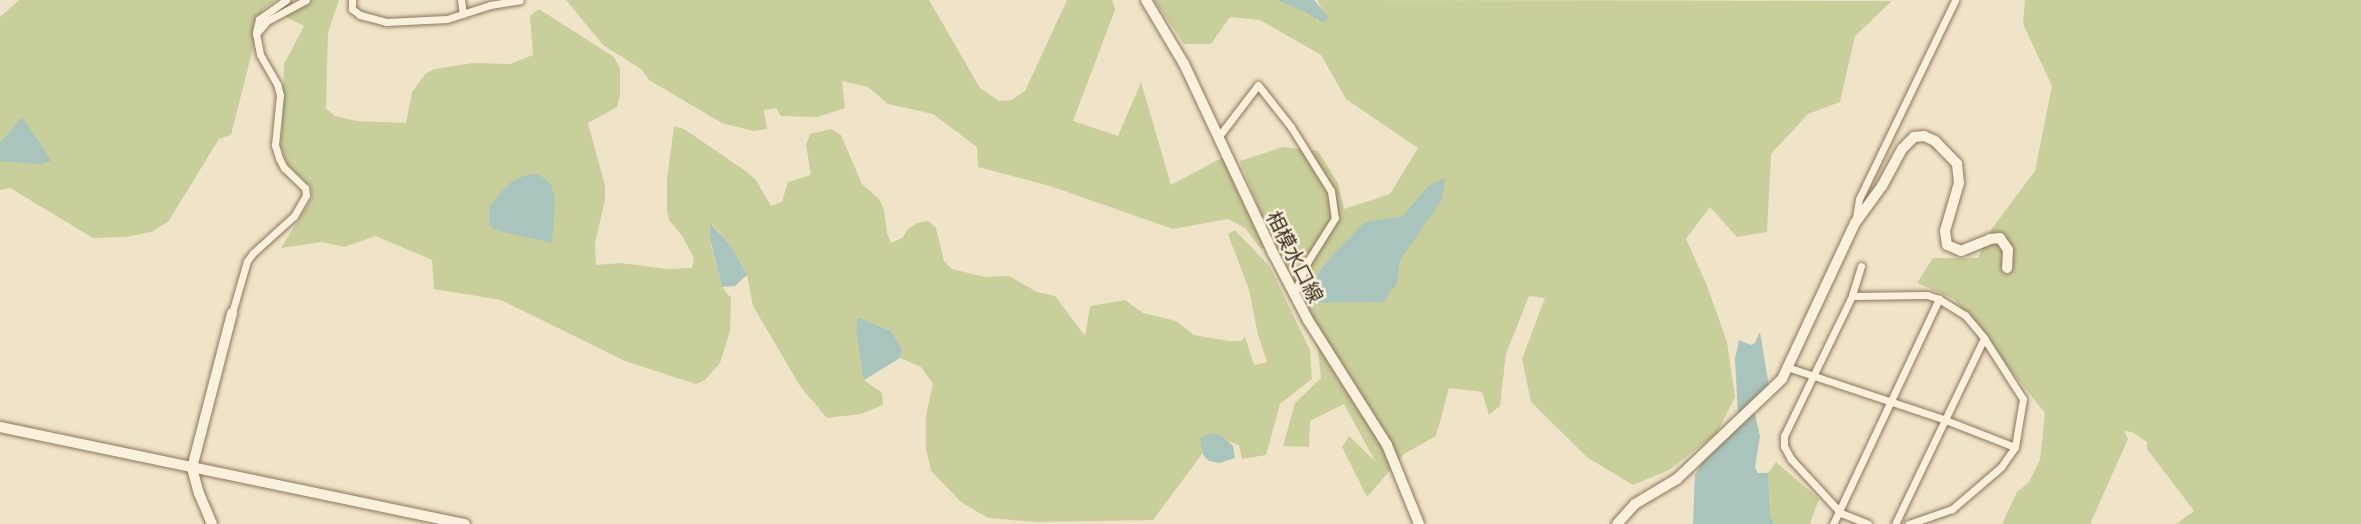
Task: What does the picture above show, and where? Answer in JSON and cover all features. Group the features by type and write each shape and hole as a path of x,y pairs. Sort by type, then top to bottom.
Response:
{"street":[{"path":"212,524 199,494 192,468 232,313 247,261 294,216 306,195 305,188 284,168 279,158 275,145 280,95 277,84 260,54 256,34 259,19 286,0"},
{"path":"256,34 267,21 306,0"},
{"path":"352,0 352,9 360,15 386,22 447,19 490,5 520,0"},
{"path":"460,0 463,14"},
{"name":"相模水口線","path":"1146,0 1179,55 1294,294 1324,349 1376,425 1419,524"},
{"path":"1855,223 1859,199 1955,0"},
{"path":"1219,136 1258,85 1291,127 1331,191 1335,218 1308,261 1294,294"},
{"path":"1617,524 1635,504 1677,478 1766,395 1790,368 1855,223 1882,186 1910,140 1918,135 1929,137 1946,151 1959,171 1958,188 1945,231 1947,244 1961,251 1990,239 2001,238 2008,250 2007,268"},
{"path":"1861,266 1852,296 1784,436 1784,446 1791,459 1841,513 1868,524"},
{"path":"1852,296 1939,298 1965,315 1984,338 2023,399 2015,447 2001,467 1952,509 1909,524"},
{"path":"1833,524 1841,513 1890,400 1939,298"},
{"path":"1895,524 1943,419 1984,338"},
{"path":"1790,368 1813,373 1890,400 2015,447"},
{"path":"0,427 465,524"}],"green space":[{"path":"19,0 277,0 263,9 231,135 219,139 168,222 151,232 126,237 93,238 10,188 0,190 0,17"},
{"path":"311,0 339,0 328,33 326,108 335,116 357,121 406,123 412,92 425,74 435,69 473,63 510,64 533,55 530,16 539,9 614,57 620,68 620,96 617,107 588,123 605,186 605,200 595,243 596,265 620,263 667,269 692,268 694,258 682,236 669,220 667,210 667,179 674,126 684,129 747,172 756,180 771,206 782,202 788,182 811,175 806,145 810,134 831,129 841,135 862,184 879,199 884,209 887,233 891,243 902,238 908,229 917,223 928,221 936,228 944,261 952,269 985,277 1009,276 1037,292 1055,296 1085,336 1090,306 1125,300 1143,313 1176,321 1194,335 1229,341 1241,341 1245,337 1254,365 1267,362 1258,335 1249,290 1228,234 1235,230 1270,267 1310,350 1312,379 1280,404 1266,455 1242,459 1239,445 1214,436 1203,443 1202,454 1153,520 1036,522 988,518 961,502 931,471 926,448 926,415 933,384 921,367 900,358 902,349 891,331 858,317 864,380 882,393 883,405 861,414 827,418 800,386 753,306 747,275 732,247 712,224 709,235 711,245 722,287 731,298 730,331 720,363 705,380 696,384 625,361 501,300 434,289 432,260 376,236 344,247 322,242 281,248 312,198 311,187 288,165 281,146 284,64 304,26 286,17"},
{"path":"566,0 929,0 980,88 999,101 1012,100 1025,91 1067,0 1112,0 1115,10 1073,121 1118,136 1141,82 1171,185 1227,155 1264,221 1240,161 1283,147 1318,151 1338,183 1344,209 1390,194 1418,148 1346,99 1321,55 1260,20 1230,17 1211,44 1184,44 1154,0 1281,0 1314,14 1318,22 1325,15 1317,0 1892,1 1855,36 1840,102 1808,114 1771,154 1767,232 1737,237 1710,207 1686,239 1706,283 1727,342 1735,397 1717,433 1669,470 1633,485 1588,458 1531,402 1522,359 1545,298 1529,296 1506,354 1500,406 1489,415 1482,392 1449,388 1436,436 1404,454 1367,497 1342,447 1349,436 1375,461 1344,404 1310,421 1309,447 1283,446 1295,403 1321,378 1318,349 1274,245 1261,249 1245,228 1228,219 1173,229 1050,186 978,167 977,147 933,114 888,104 868,87 842,81 845,108 817,117 781,116 776,108 764,110 767,129 753,131 722,123 649,80 641,69 603,45"},
{"path":"2025,0 2361,0 2361,524 2176,524 2194,511 2147,449 2147,442 2132,432 2124,431 2128,439 2090,524 2002,524 2017,492 2029,482 2040,460 2045,413 1954,299 1917,283 1933,258 1978,258 1991,230 2035,171 2052,86 2023,24"},
{"path":"1776,462 1819,499 1810,524 1774,524 1770,514 1768,473"}],"water":[{"path":"1277,0 1314,0 1328,17 1326,21 1321,22 1304,11"},
{"path":"22,117 51,161 41,164 0,161 0,143"},
{"path":"538,174 551,184 555,200 552,243 499,231 489,225 489,208 499,194 511,182 526,175"},
{"path":"1445,178 1442,200 1400,260 1397,284 1383,302 1309,303 1304,294 1327,261 1365,222 1403,216 1428,186"},
{"path":"711,224 732,247 747,275 735,286 722,287 709,235"},
{"path":"858,317 891,331 902,349 900,358 864,380 856,330"},
{"path":"1760,332 1769,387 1738,415 1735,359 1739,340 1751,345 1755,343"},
{"path":"1751,413 1755,414 1760,437 1755,467 1758,473 1768,473 1770,514 1774,524 1693,524 1695,475 1708,452"},
{"path":"1211,433 1222,436 1233,446 1235,458 1220,463 1209,461 1203,455 1200,439"}]}
